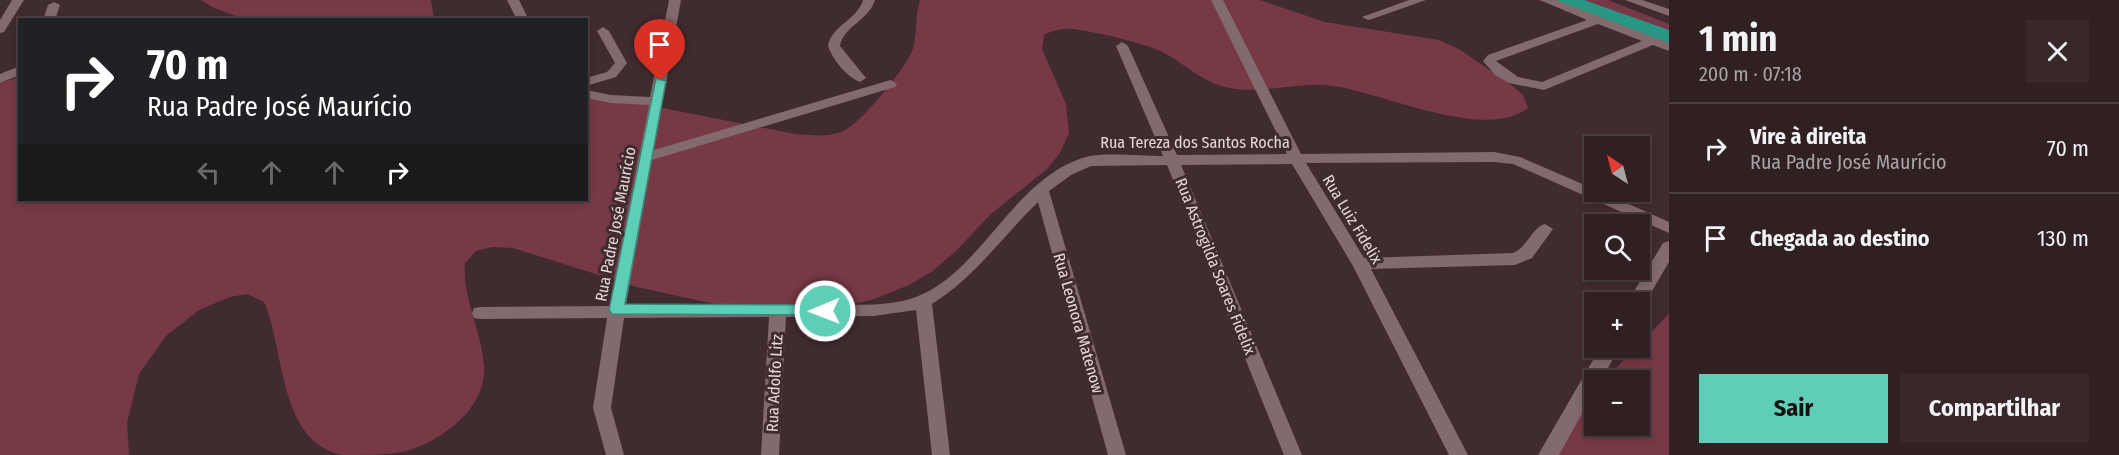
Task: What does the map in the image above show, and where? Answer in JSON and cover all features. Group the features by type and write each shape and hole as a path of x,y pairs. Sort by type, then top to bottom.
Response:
{"street":[{"path":"0,29 18,0"},
{"path":"513,0 522,18"},
{"name":"Rua Padre José Maurício","path":"615,455 602,408 617,310 675,0"},
{"path":"861,78 832,45 834,38 865,9 869,0"},
{"name":"Rua Luiz Fidelix","path":"1217,0 1297,160 1360,264 1459,455"},
{"path":"1368,16 1420,0"},
{"path":"1546,0 1669,47"},
{"path":"1631,0 1669,14"},
{"path":"50,18 54,5"},
{"path":"1598,20 1489,61 1494,67 1516,81 1530,86 1544,86 1652,41"},
{"path":"588,82 608,77 617,72 621,63 603,31"},
{"name":"Rua Astrogilda Soares Fidelix","path":"1122,46 1173,162 1293,455"},
{"path":"0,79 18,71"},
{"path":"646,158 891,84"},
{"path":"588,94 611,99 656,101"},
{"name":"Rua Tereza dos Santos Rocha","path":"480,313 617,310 778,312 873,310 922,302 954,280 1042,190 1063,172 1089,161 1173,162 1494,157 1515,160 1669,228"},
{"name":"Rua Leonora Matenow","path":"1042,190 1117,455"},
{"path":"1360,264 1515,260 1527,254 1545,228"},
{"path":"1642,292 1669,247"},
{"path":"922,302 941,455"},
{"name":"Rua Adolfo Litz","path":"770,455 778,312"},
{"path":"1548,455 1604,358"}],"shaded area":[{"path":"201,0 431,0 434,18 240,18"},
{"path":"920,0 1260,0 1325,22 1439,40 1459,49 1510,84 1523,95 1528,108 1508,117 1484,120 1429,111 1325,85 1259,90 1233,89 1206,80 1166,54 1147,46 1091,32 1057,30 1044,35 1042,49 1066,104 1069,133 1060,153 1047,169 991,214 957,250 933,271 909,285 874,299 842,307 738,309 637,287 513,248 492,247 476,251 465,263 466,289 480,340 484,366 483,382 478,396 469,409 446,432 417,447 396,453 343,455 322,447 306,433 295,414 287,392 271,322 264,302 247,294 230,297 199,310 166,336 139,374 127,423 129,455 0,455 0,83 18,77 18,201 588,201 588,93 795,134 839,133 862,116 904,65 914,45"},
{"path":"1538,0 1608,0 1669,24 1669,47"},
{"path":"1669,314 1669,455 1556,455 1576,412 1584,403 1584,436 1650,436 1650,370 1614,370 1626,358 1650,358 1650,333"}],"waterway":[{"path":"1563,0 1618,22 1669,38"}],"route":[{"path":"660,81 617,310 825,311"}]}
